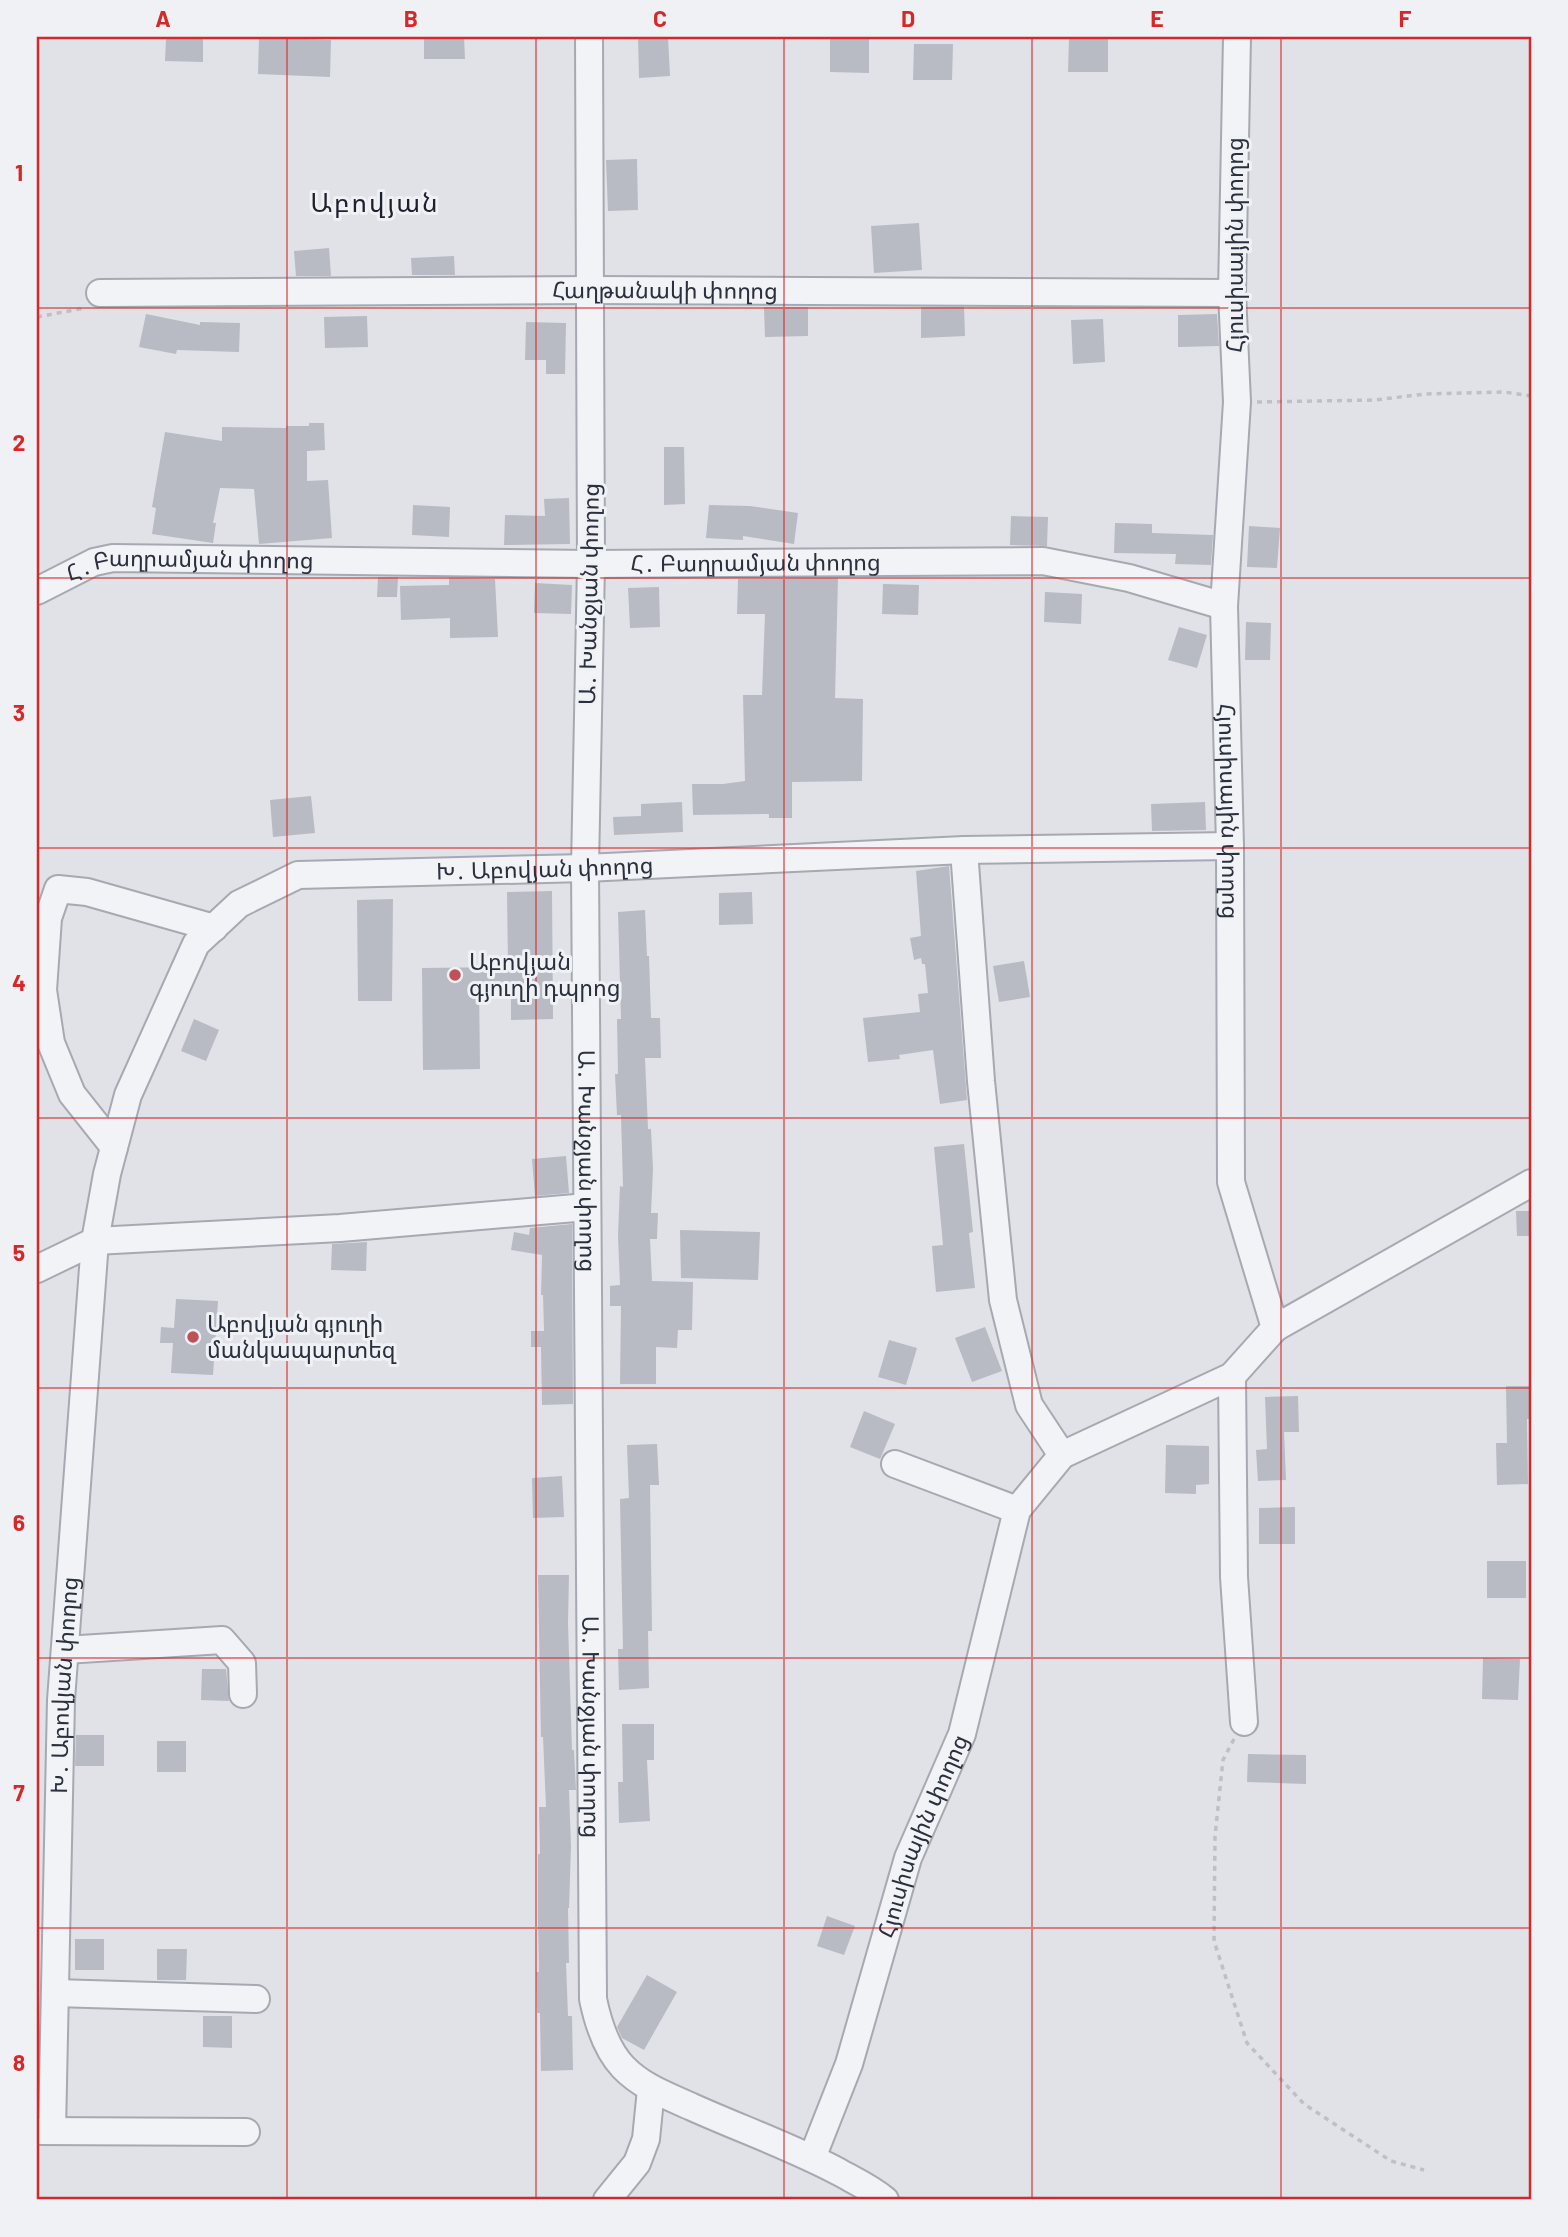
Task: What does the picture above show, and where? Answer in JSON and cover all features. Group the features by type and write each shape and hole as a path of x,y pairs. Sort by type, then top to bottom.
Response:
{"street":[{"name":"Ա․ Խանջյան փողոց","path":"589,37 591,564 585,868 593,2000 609,2047 622,2066 652,2089 813,2158 875,2191 885,2200"},
{"name":"Հյուսիսային փողոց","path":"813,2158 849,2064 908,1858 962,1734 1017,1510 1062,1455 1232,1376 1275,1328 1231,1182 1230,846 1224,606 1237,402 1232,293 1237,37"},
{"name":"Հաղթանակի փողոց","path":"100,293 591,290 1232,293"},
{"name":"Հ․ Բաղրամյան փողոց","path":"37,591 94,562 113,558 591,564 1043,561 1129,578 1224,606"},
{"name":"Խ․ Աբովյան փողոց","path":"246,2132 44,2131 55,1993 61,1700 95,1241 107,1174 128,1095 196,944 239,904 298,875 585,868 964,850 1230,846"},
{"path":"964,850 981,1081 1003,1300 1030,1405 1062,1455"},
{"path":"114,1147 72,1094 51,1043 43,990 48,918 58,889 88,891 214,928"},
{"path":"1275,1328 1531,1183"},
{"path":"37,1269 95,1241 340,1228 587,1207"},
{"path":"1232,1376 1234,1577 1244,1722"},
{"path":"895,1464 1017,1510"},
{"path":"65,1650 222,1640 242,1663 243,1694"},
{"path":"55,1993 256,1999"},
{"path":"607,2200 638,2163 646,2139 652,2089"}],"path":[{"path":"37,317 92,307 100,293"},
{"path":"1237,402 1375,400 1425,394 1504,392 1531,396"},
{"path":"1244,1722 1223,1760 1215,1836 1214,1941 1247,2043 1304,2104 1391,2161 1424,2170"}],"building":[{"path":"259,37 331,40 330,77 258,74"},
{"path":"424,37 464,37 465,59 424,59"},
{"path":"638,37 668,37 670,76 639,78"},
{"path":"830,37 869,37 869,73 830,72"},
{"path":"1069,37 1108,37 1108,72 1068,72"},
{"path":"166,39 203,39 203,62 165,61"},
{"path":"914,44 953,44 952,80 913,80"},
{"path":"637,159 638,210 608,211 606,160"},
{"path":"919,223 922,270 874,273 871,226"},
{"path":"329,248 331,276 296,276 294,251"},
{"path":"454,256 455,275 412,275 411,258"},
{"path":"764,307 808,307 808,336 765,337"},
{"path":"921,307 964,307 965,336 921,338"},
{"path":"146,314 200,325 200,322 240,323 239,352 177,350 176,354 139,347"},
{"path":"1217,314 1219,346 1178,347 1178,315"},
{"path":"367,316 368,347 325,348 324,317"},
{"path":"1103,319 1105,362 1073,364 1071,320"},
{"path":"526,322 566,323 565,374 546,374 546,360 525,360"},
{"path":"309,423 324,423 325,450 307,451 307,481 328,480 332,538 259,544 254,489 220,488 213,523 216,523 213,543 152,534 156,508 152,507 165,432 222,441 222,427 286,428 309,426"},
{"path":"664,447 684,447 685,504 664,505"},
{"path":"569,498 570,544 504,545 505,515 545,516 544,499"},
{"path":"413,505 450,507 449,537 412,535"},
{"path":"709,505 750,506 798,513 794,544 743,536 743,540 706,538"},
{"path":"1011,516 1048,517 1047,546 1010,545"},
{"path":"1115,523 1152,524 1152,533 1213,535 1211,565 1175,564 1176,554 1114,553"},
{"path":"1249,526 1280,528 1277,568 1247,567"},
{"path":"378,577 398,577 397,597 377,597"},
{"path":"449,578 495,579 498,637 450,638 450,618 401,620 400,586 449,585"},
{"path":"838,578 835,698 863,699 862,781 792,782 792,818 769,818 769,814 693,815 692,784 745,781 743,695 762,695 765,614 737,614 738,579"},
{"path":"535,583 572,585 571,614 534,613"},
{"path":"883,584 919,585 918,615 882,614"},
{"path":"659,587 660,627 630,628 628,588"},
{"path":"1045,592 1082,594 1081,624 1044,622"},
{"path":"1246,622 1271,623 1270,660 1245,660"},
{"path":"1179,627 1207,635 1197,668 1168,660"},
{"path":"311,796 315,833 273,837 270,800"},
{"path":"682,802 683,832 614,835 613,817 641,816 641,804"},
{"path":"1205,802 1206,830 1152,831 1151,804"},
{"path":"949,866 967,1100 940,1104 933,1050 899,1055 900,1059 868,1062 863,1018 920,1012 918,994 928,993 925,964 922,964 921,958 914,960 910,938 921,936 916,871"},
{"name":"Աբովյան գյուղի դպրոց","path":"552,891 553,1019 511,1020 511,983 479,983 480,1069 423,1070 422,968 508,967 507,892"},
{"path":"752,892 753,924 719,925 719,893"},
{"path":"393,899 392,1001 358,1001 357,900"},
{"path":"645,910 651,1018 660,1018 661,1058 645,1058 648,1129 651,1129 653,1169 651,1213 658,1213 657,1239 650,1239 652,1281 693,1282 692,1330 678,1330 677,1348 656,1347 656,1384 620,1384 621,1306 610,1306 610,1286 620,1285 618,1236 620,1186 623,1187 621,1115 617,1115 615,1074 618,1074 617,1019 621,1019 618,912"},
{"path":"1024,961 1030,997 999,1002 993,966"},
{"path":"194,1019 219,1030 206,1061 181,1051"},
{"path":"964,1144 973,1232 969,1233 975,1288 936,1292 932,1246 943,1245 934,1147"},
{"path":"566,1156 569,1193 535,1196 532,1159"},
{"path":"1516,1211 1531,1211 1531,1236 1517,1236"},
{"path":"572,1224 573,1404 542,1405 541,1347 531,1347 531,1331 544,1331 542,1255 511,1250 514,1232 529,1235 530,1228"},
{"path":"680,1230 760,1232 758,1280 681,1278"},
{"path":"367,1242 366,1271 331,1270 332,1244"},
{"path":"176,1299 218,1301 213,1375 171,1373 173,1343 160,1343 161,1327 174,1328"},
{"path":"985,1327 1002,1371 972,1382 955,1338"},
{"path":"889,1340 917,1348 906,1385 878,1377"},
{"path":"1506,1386 1531,1386 1531,1419 1527,1419 1528,1484 1497,1485 1496,1443 1507,1443"},
{"path":"1298,1396 1299,1432 1284,1432 1286,1480 1258,1481 1256,1450 1267,1449 1265,1397"},
{"path":"864,1411 895,1424 880,1459 850,1447"},
{"path":"657,1444 659,1485 650,1485 652,1631 648,1631 649,1688 619,1690 618,1649 623,1649 620,1499 629,1498 627,1445"},
{"path":"1166,1445 1209,1446 1209,1484 1196,1485 1196,1494 1165,1493"},
{"path":"562,1476 564,1517 533,1518 532,1478"},
{"path":"1295,1507 1295,1544 1259,1544 1259,1508"},
{"path":"1487,1561 1526,1561 1526,1598 1487,1598"},
{"path":"538,1575 569,1575 572,1750 576,1790 569,1790 569,1963 566,1963 568,2016 572,2016 573,2070 541,2071 536,1972 539,1972 538,1854 539,1807 546,1807 541,1737"},
{"path":"1483,1658 1520,1659 1518,1700 1482,1699"},
{"path":"202,1669 226,1669 229,1701 201,1700"},
{"path":"622,1724 654,1724 654,1760 647,1760 650,1821 619,1823 618,1782 623,1782"},
{"path":"76,1735 104,1735 104,1766 75,1766"},
{"path":"157,1741 186,1741 186,1772 157,1772"},
{"path":"1248,1754 1306,1755 1306,1784 1247,1782"},
{"path":"827,1916 855,1926 844,1955 817,1946"},
{"path":"75,1939 104,1939 104,1970 75,1970"},
{"path":"157,1949 187,1949 186,1980 157,1980"},
{"path":"647,1975 677,1992 644,2050 622,2038 617,2027"},
{"path":"203,2016 232,2016 232,2048 203,2047"}],"place":[{"name":"Աբովյան գյուղի դպրոց","path":"455,975"},
{"name":"Աբովյան գյուղի մանկապարտեզ","path":"193,1337"}],"district":[{"name":"Աբովյան","path":"375,203"}]}
